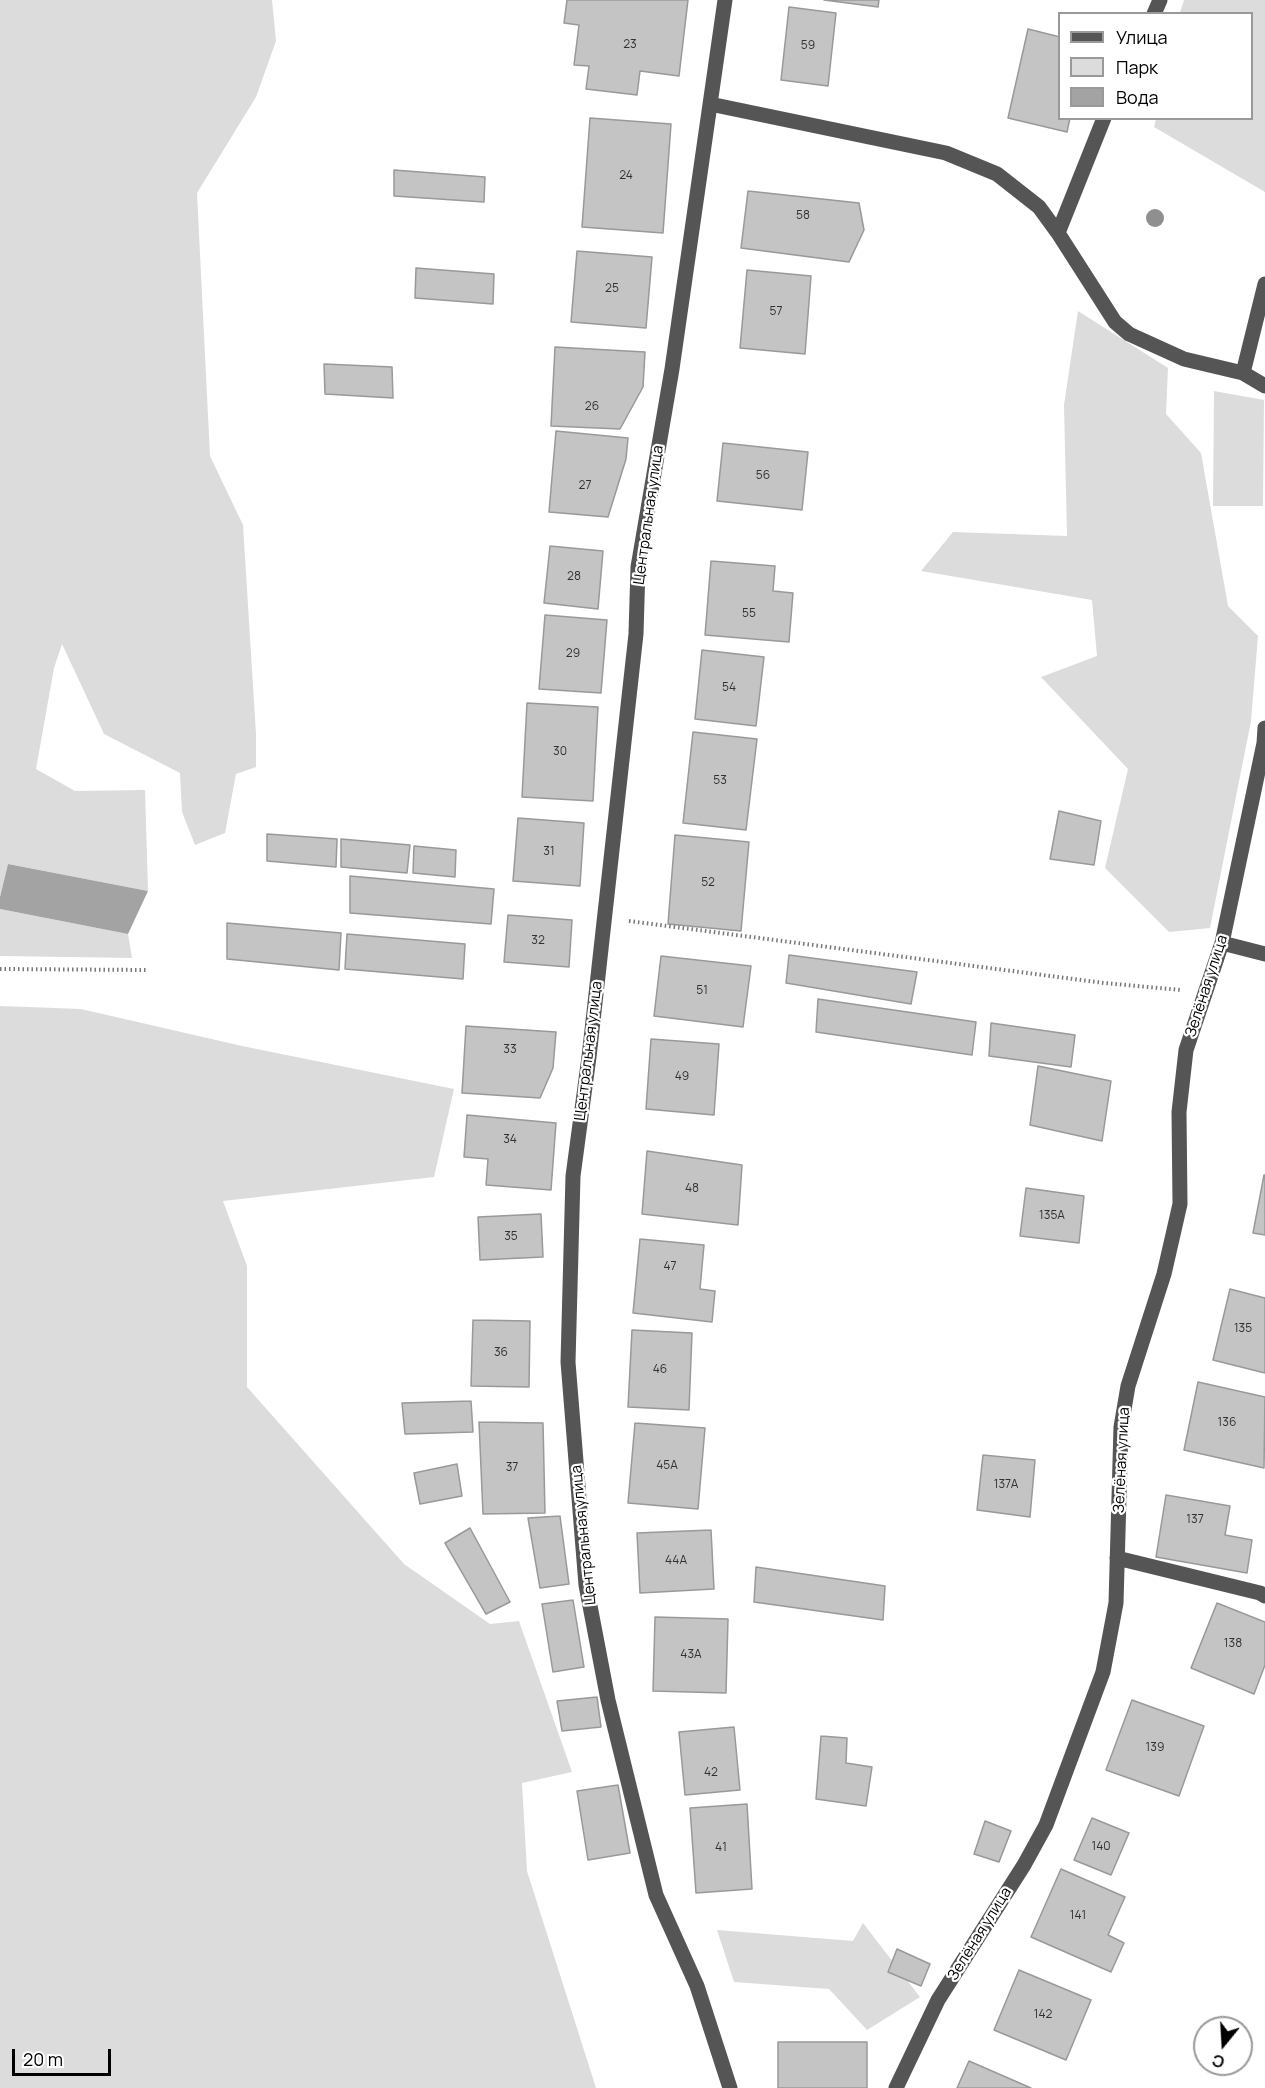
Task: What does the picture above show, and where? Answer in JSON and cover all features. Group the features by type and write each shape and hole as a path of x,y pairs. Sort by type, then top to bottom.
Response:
{"street":[{"name":"Центральная улица","path":"725,0 672,369 638,567 636,634 605,918 573,1176 568,1362 586,1585 608,1700 656,1895 697,1986 730,2088"},
{"path":"710,104 946,153 998,174 1039,207 1115,322 1129,334 1184,359 1243,373 1265,386"},
{"path":"1058,233 1103,120"},
{"path":"1243,373 1265,284"},
{"name":"Зелёная улица","path":"897,2088 938,2000 1024,1865 1046,1825 1103,1672 1116,1603 1121,1427 1126,1396 1164,1274 1180,1204 1179,1112 1186,1050 1222,943 1264,743 1265,728"},
{"path":"1222,943 1265,954"},
{"path":"1117,1558 1265,1596"}],"path":[{"path":"605,918 1104,983 1206,992"},
{"path":"0,969 148,970"}],"green space":[{"path":"0,0 272,0 276,41 256,97 197,193 210,456 243,525 256,767 236,774 225,833 195,845 182,812 180,773 104,734 62,644 54,668 36,769 75,791 145,790 148,891 8,864 0,897"},
{"path":"1184,0 1265,0 1265,192 1154,127 1156,120 1253,120 1253,12 1180,12"},
{"path":"1078,311 1168,368 1166,414 1201,453 1228,606 1258,636 1251,721 1210,928 1169,932 1105,868 1128,769 1041,677 1097,656 1092,600 921,571 953,532 1067,536 1064,405"},
{"path":"1214,391 1264,400 1263,506 1213,506"},
{"path":"0,909 128,934 132,958 0,956"},
{"path":"0,1006 81,1009 242,1046 454,1089 434,1177 223,1201 247,1266 247,1387 404,1564 490,1624 519,1621 572,1772 522,1783 527,1871 596,2088 0,2088"},
{"path":"863,1923 920,1997 867,2030 829,1989 734,1982 717,1930 853,1941"}],"water":[{"path":"8,864 148,891 128,934 0,909 0,897"}],"building":[{"path":"567,0 688,0 679,76 640,71 637,95 586,89 589,66 574,65 579,25 564,23"},
{"path":"824,0 879,0 878,7"},
{"path":"789,7 836,13 828,86 781,80"},
{"path":"1028,29 1058,36 1058,120 1070,120 1067,132 1008,118"},
{"path":"590,118 671,124 663,233 582,227"},
{"path":"394,170 485,177 484,202 394,196"},
{"path":"748,191 859,203 864,230 849,262 741,248"},
{"path":"577,251 652,257 646,328 571,322"},
{"path":"416,268 494,274 493,304 415,298"},
{"path":"747,270 811,276 805,354 740,348"},
{"path":"555,347 645,352 643,387 620,429 551,426"},
{"path":"324,364 392,367 393,398 325,394"},
{"path":"556,431 628,438 626,459 608,517 549,512"},
{"path":"723,443 808,452 802,510 717,501"},
{"path":"550,546 603,551 598,609 544,603"},
{"path":"711,561 775,566 773,591 793,593 789,642 705,635"},
{"path":"545,615 607,620 601,693 539,689"},
{"path":"702,650 764,657 756,726 695,719"},
{"path":"527,703 598,707 593,801 522,797"},
{"path":"693,732 757,739 746,830 683,823"},
{"path":"1059,811 1101,821 1094,865 1050,859"},
{"path":"518,818 584,823 580,886 513,881"},
{"path":"267,834 337,839 336,867 267,861"},
{"path":"675,835 749,842 741,931 668,924"},
{"path":"341,839 410,845 407,873 341,867"},
{"path":"414,846 456,850 455,877 413,873"},
{"path":"350,876 494,889 491,924 350,913"},
{"path":"508,915 572,920 569,967 504,962"},
{"path":"227,923 341,933 339,970 227,959"},
{"path":"347,934 465,944 463,979 345,969"},
{"path":"789,955 917,972 911,1004 786,983"},
{"path":"661,956 751,966 743,1027 654,1016"},
{"path":"818,999 976,1022 972,1055 816,1032"},
{"path":"991,1023 1075,1035 1071,1067 989,1056"},
{"path":"466,1026 556,1032 553,1068 540,1098 462,1093"},
{"path":"651,1039 719,1044 714,1115 646,1109"},
{"path":"1038,1066 1111,1081 1102,1141 1030,1125"},
{"path":"467,1115 556,1123 551,1190 486,1185 488,1159 464,1157"},
{"path":"647,1151 742,1165 738,1225 642,1214"},
{"path":"1265,1175 1265,1235 1253,1233"},
{"path":"1026,1188 1084,1196 1079,1243 1020,1236"},
{"path":"541,1214 543,1257 480,1260 478,1217"},
{"path":"640,1239 704,1245 700,1289 715,1291 712,1322 633,1313"},
{"path":"1230,1289 1265,1298 1265,1373 1213,1360"},
{"path":"473,1320 530,1321 529,1387 471,1386"},
{"path":"632,1330 692,1333 689,1410 628,1407"},
{"path":"1198,1382 1265,1397 1264,1468 1184,1450"},
{"path":"471,1401 473,1432 405,1434 402,1403"},
{"path":"479,1422 543,1423 545,1513 483,1514"},
{"path":"635,1423 705,1428 698,1509 628,1503"},
{"path":"983,1455 1035,1460 1030,1517 977,1510"},
{"path":"457,1464 462,1496 420,1504 414,1473"},
{"path":"1166,1495 1230,1506 1225,1535 1252,1540 1247,1573 1156,1557"},
{"path":"560,1516 569,1584 540,1588 528,1518"},
{"path":"470,1528 510,1602 486,1614 445,1543"},
{"path":"711,1530 714,1589 640,1593 637,1533"},
{"path":"756,1567 885,1586 883,1620 754,1602"},
{"path":"573,1600 584,1667 553,1672 542,1604"},
{"path":"1217,1603 1265,1622 1265,1665 1254,1694 1191,1668"},
{"path":"655,1617 728,1619 726,1693 653,1691"},
{"path":"597,1697 601,1727 562,1731 557,1701"},
{"path":"1132,1700 1204,1726 1179,1796 1106,1770"},
{"path":"734,1727 740,1790 685,1795 679,1732"},
{"path":"821,1736 847,1738 846,1763 872,1767 866,1806 816,1799"},
{"path":"618,1785 630,1853 588,1860 577,1791"},
{"path":"747,1804 752,1889 696,1893 690,1808"},
{"path":"1092,1818 1129,1833 1111,1875 1074,1860"},
{"path":"985,1821 1011,1831 999,1862 974,1854"},
{"path":"1061,1869 1125,1897 1108,1935 1124,1943 1111,1972 1031,1937"},
{"path":"897,1949 930,1964 921,1986 888,1972"},
{"path":"1019,1970 1091,2000 1066,2060 994,2030"},
{"path":"778,2042 867,2042 867,2088 778,2088"},
{"path":"969,2061 1031,2088 957,2088"}]}
